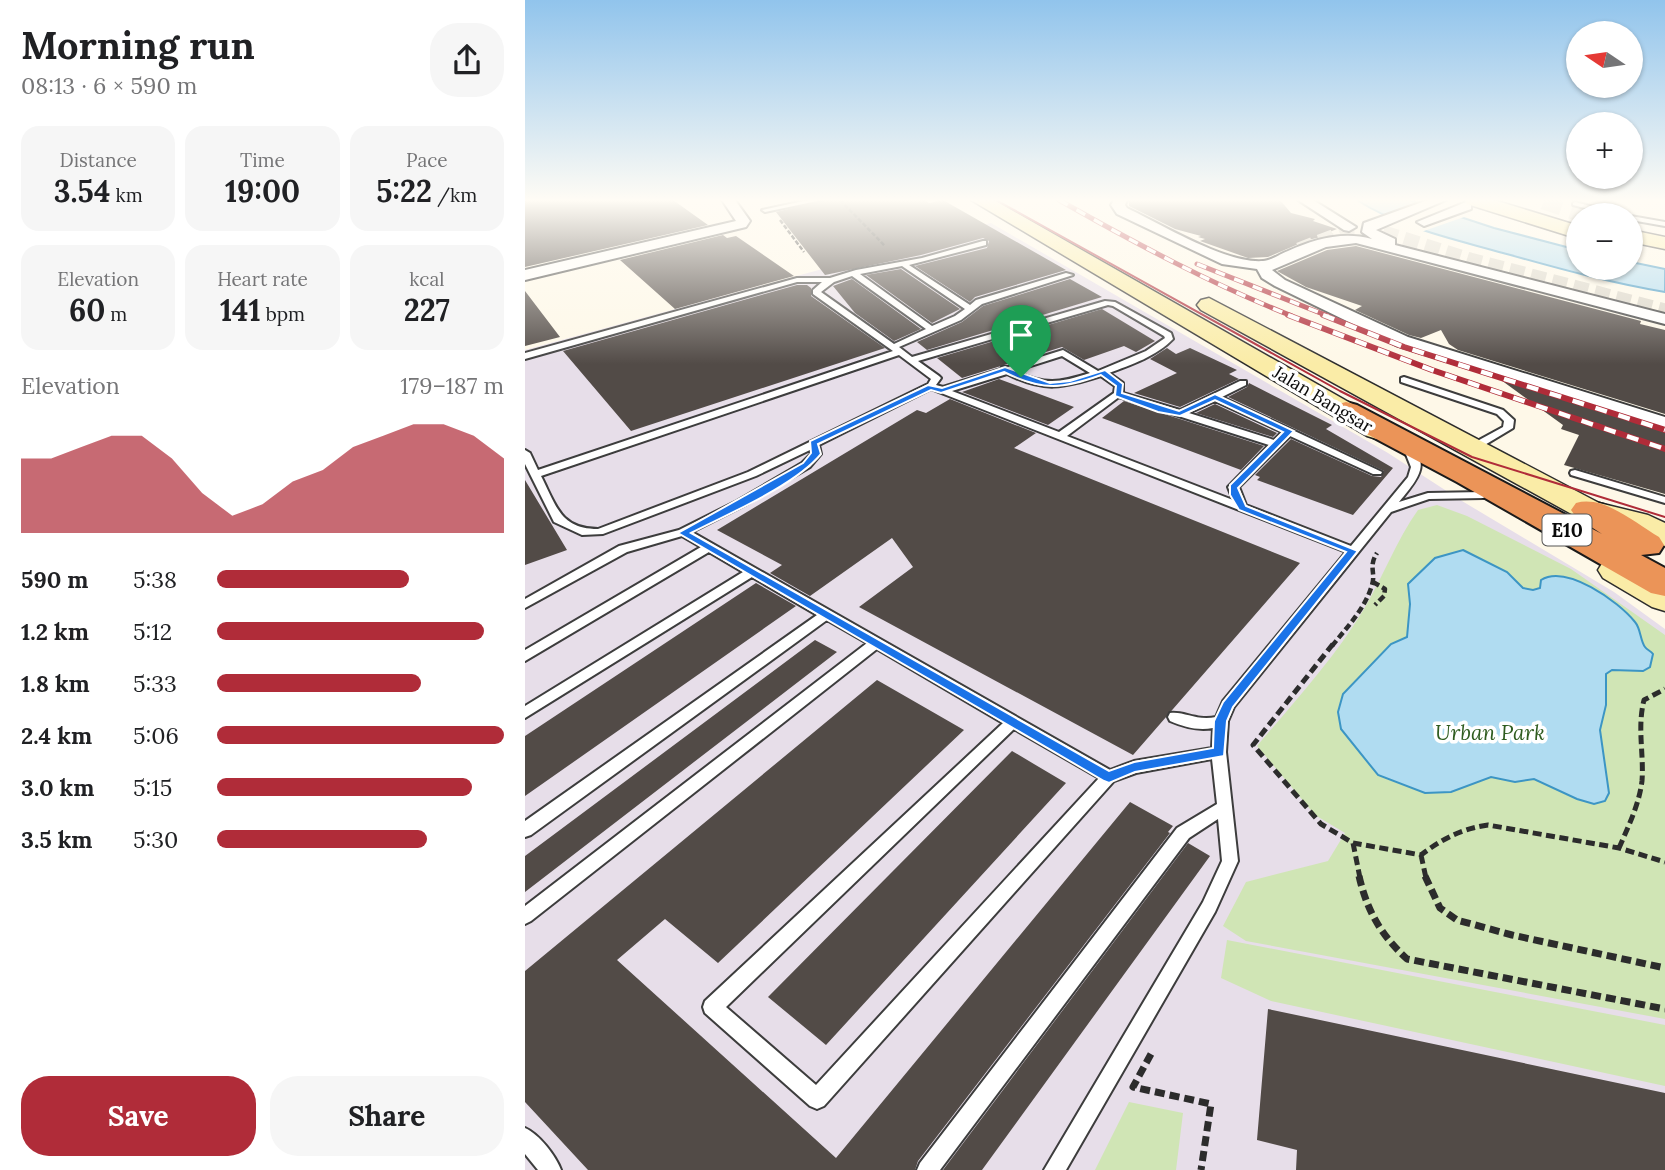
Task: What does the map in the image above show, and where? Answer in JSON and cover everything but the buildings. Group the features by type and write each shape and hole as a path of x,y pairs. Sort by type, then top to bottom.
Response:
{"highway":[{"name":"E10","path":"1346,411 1475,472 1665,584"},
{"name":"E10","path":"1588,510 1655,537"}],"main road":[{"name":"Jalan Bangsar","path":"1075,255 1346,411 1410,452 1588,510"},
{"name":"Jalan Bangsar","path":"1107,255 1475,472 1665,599"}],"street":[{"path":"525,275 611,255"},
{"path":"1214,255 1227,261 1259,265"},
{"path":"1294,255 1264,268 1267,275 1402,341 1665,423"},
{"path":"1422,255 1665,319"}],"lane":[{"path":"525,356 797,280 833,280 939,255"},
{"path":"903,264 969,308"},
{"path":"855,274 932,330"},
{"path":"536,474 896,350 958,318 969,308 1005,293 1069,275"},
{"path":"833,280 816,292 936,378 936,388"},
{"path":"911,360 1108,303 1168,335 1167,342 1071,383 1050,385 1033,382 1005,369"},
{"path":"525,453 558,520 582,532 599,532 752,474 813,443 936,388 1063,353 1120,385 1118,394 1059,437"},
{"path":"1384,513 1406,501 1428,496 1475,472 1500,434 1509,428 1509,420 1491,409 1404,380"},
{"path":"1180,414 1243,383"},
{"path":"936,388 1353,551"},
{"path":"1118,394 1275,444"},
{"path":"1215,397 1377,472"},
{"path":"1242,508 1233,487 1289,431"},
{"path":"525,604 623,549 683,533 741,503 806,465 816,454 813,443"},
{"path":"1054,1170 1209,907 1230,862 1219,752 1220,721 1228,705 1415,473 1416,463 1410,452"},
{"path":"1576,472 1665,500"},
{"path":"683,533 1109,777"},
{"path":"525,656 709,547"},
{"path":"525,713 751,572"},
{"path":"525,830 826,615"},
{"path":"525,916 876,643"},
{"path":"1175,717 1207,726 1220,721"},
{"path":"1013,722 712,1007 817,1099 1109,777 1134,767 1219,752"},
{"path":"927,1170 1183,833 1226,807"},
{"path":"525,1138 551,1170"}],"path":[{"path":"1381,547 1371,563 1373,582 1364,605 1253,745 1321,824 1353,842 1421,855 1442,839 1469,828 1488,825 1619,848 1665,862"},
{"path":"1373,582 1385,589 1384,596 1375,605"},
{"path":"1619,848 1632,819 1642,772 1637,737 1644,700 1665,689"},
{"path":"1353,842 1370,915 1386,942 1407,960 1665,1009"},
{"path":"1421,855 1426,887 1447,916 1484,928 1665,968"},
{"path":"1133,1087 1211,1104 1201,1170"}],"shaded area":[{"path":"875,255 1046,255 1388,453 1462,501 1614,592 1665,629 1665,1170 525,1170 525,350"}],"green space":[{"name":"Urban Park","path":"1437,505 1467,516 1571,569 1665,635 1665,1019 1246,941 1223,926 1246,882 1328,861 1345,833 1315,815 1257,746 1340,645 1371,597 1418,510"},
{"path":"1227,940 1665,1025 1665,1086 1271,1001 1221,978"},
{"path":"1129,1102 1183,1113 1176,1170 1095,1170"}],"water":[{"path":"1510,255 1566,255 1566,270"},
{"path":"1643,264 1665,269 1665,292 1606,280 1643,280"},
{"path":"1463,550 1507,572 1523,588 1540,588 1541,580 1552,576 1564,577 1591,587 1617,604 1637,625 1643,644 1653,654 1650,667 1643,671 1612,670 1606,674 1606,705 1600,730 1609,793 1605,801 1594,804 1577,799 1534,779 1515,782 1491,777 1451,792 1425,793 1378,775 1341,729 1338,712 1343,694 1391,644 1407,637 1410,604 1408,584 1435,558"}],"tunnel":[{"path":"1453,255 1665,311"}],"tram line":[{"path":"1094,255 1340,391 1472,457 1665,517"}],"railway":[{"path":"1160,255 1292,316"},
{"path":"1197,264 1328,316"},
{"path":"1288,315 1432,370 1665,449"},
{"path":"1323,315 1404,347 1665,430"}],"route":[{"path":"1005,369 1021,377 1050,385 1071,383 1102,372 1120,385 1118,394 1161,410 1180,414 1215,397 1289,431 1233,487 1235,495 1242,508 1353,551 1228,705 1220,721 1219,752 1134,767 1109,777 683,533 806,465 816,454 813,443 931,386 941,391 1005,369"}]}
